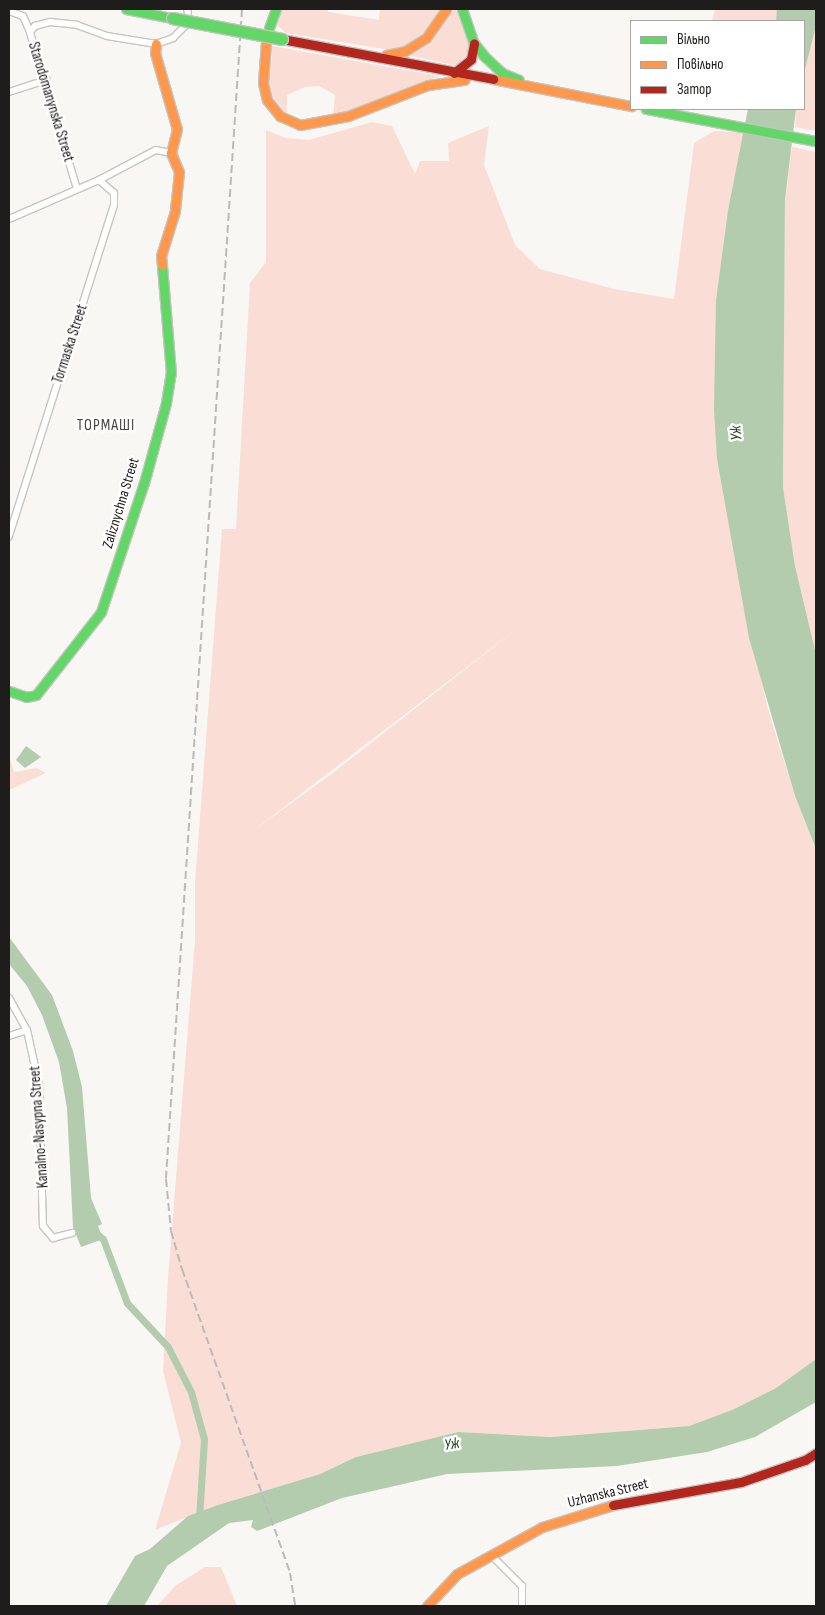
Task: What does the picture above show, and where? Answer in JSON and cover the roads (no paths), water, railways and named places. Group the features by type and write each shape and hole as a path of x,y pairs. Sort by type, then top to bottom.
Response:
{"main road":[{"path":"126,9 630,106"},
{"path":"268,28 276,9"},
{"path":"376,56 398,54 415,46 436,28 446,9"},
{"path":"462,9 474,42 502,73 540,89"},
{"path":"266,42 263,83 267,100 280,116 300,125 348,116 428,85 485,79"},
{"path":"454,73 471,59 474,42"},
{"name":"Zaliznychna Street","path":"9,691 26,697 36,695 97,621 144,483 171,373 161,262 178,188 178,164 171,153 176,143 176,130 155,53 156,44"},
{"path":"652,110 816,141"},
{"name":"Uzhanska Street","path":"427,1606 457,1574 542,1528 596,1508 741,1482 805,1460 816,1453"}],"street":[{"path":"9,11 23,16 30,32"},
{"name":"Starodomanynska Street","path":"76,189 47,80 30,32 35,26 50,22 77,25 107,36 156,44"},
{"path":"156,44 173,38 185,26"},
{"path":"9,92 47,80"},
{"path":"9,219 99,180 156,150 171,153"},
{"name":"Tormaska Street","path":"9,537 114,205 112,190 99,180"},
{"name":"Kanalno-Nasypna Street","path":"9,998 27,1030 40,1100 43,1226 54,1238 72,1233"},
{"path":"9,1036 27,1030"},
{"path":"491,1555 522,1586 522,1606"}],"water":[{"path":"777,9 816,9 816,26 805,69 805,20 776,20"},
{"name":"Уж","path":"748,110 796,110 785,199 783,487 795,566 816,654 816,849 795,796 749,638 717,459 714,409 716,300 728,210"},
{"path":"26,746 41,757 25,768 16,760"},
{"path":"9,937 52,995 73,1051 82,1087 91,1198 102,1224 98,1226 103,1239 81,1247 73,1227 67,1108 59,1062 42,1015 27,986 9,964"},
{"name":"Уж","path":"816,1359 816,1402 755,1437 707,1452 617,1466 447,1474 342,1498 257,1531 251,1527 253,1520 229,1523 167,1566 144,1606 106,1606 135,1556 150,1549 188,1516 218,1505 320,1474 356,1457 458,1432 551,1437 689,1426 732,1410 776,1388"}],"waterway":[{"path":"96,1233 103,1239 127,1303 168,1347 191,1392 204,1439 199,1519"}],"railway":[{"path":"242,9 166,1179 171,1231 182,1269 290,1573 295,1606"}],"district":[{"name":"ТОРМАШІ","path":"106,426"}]}
